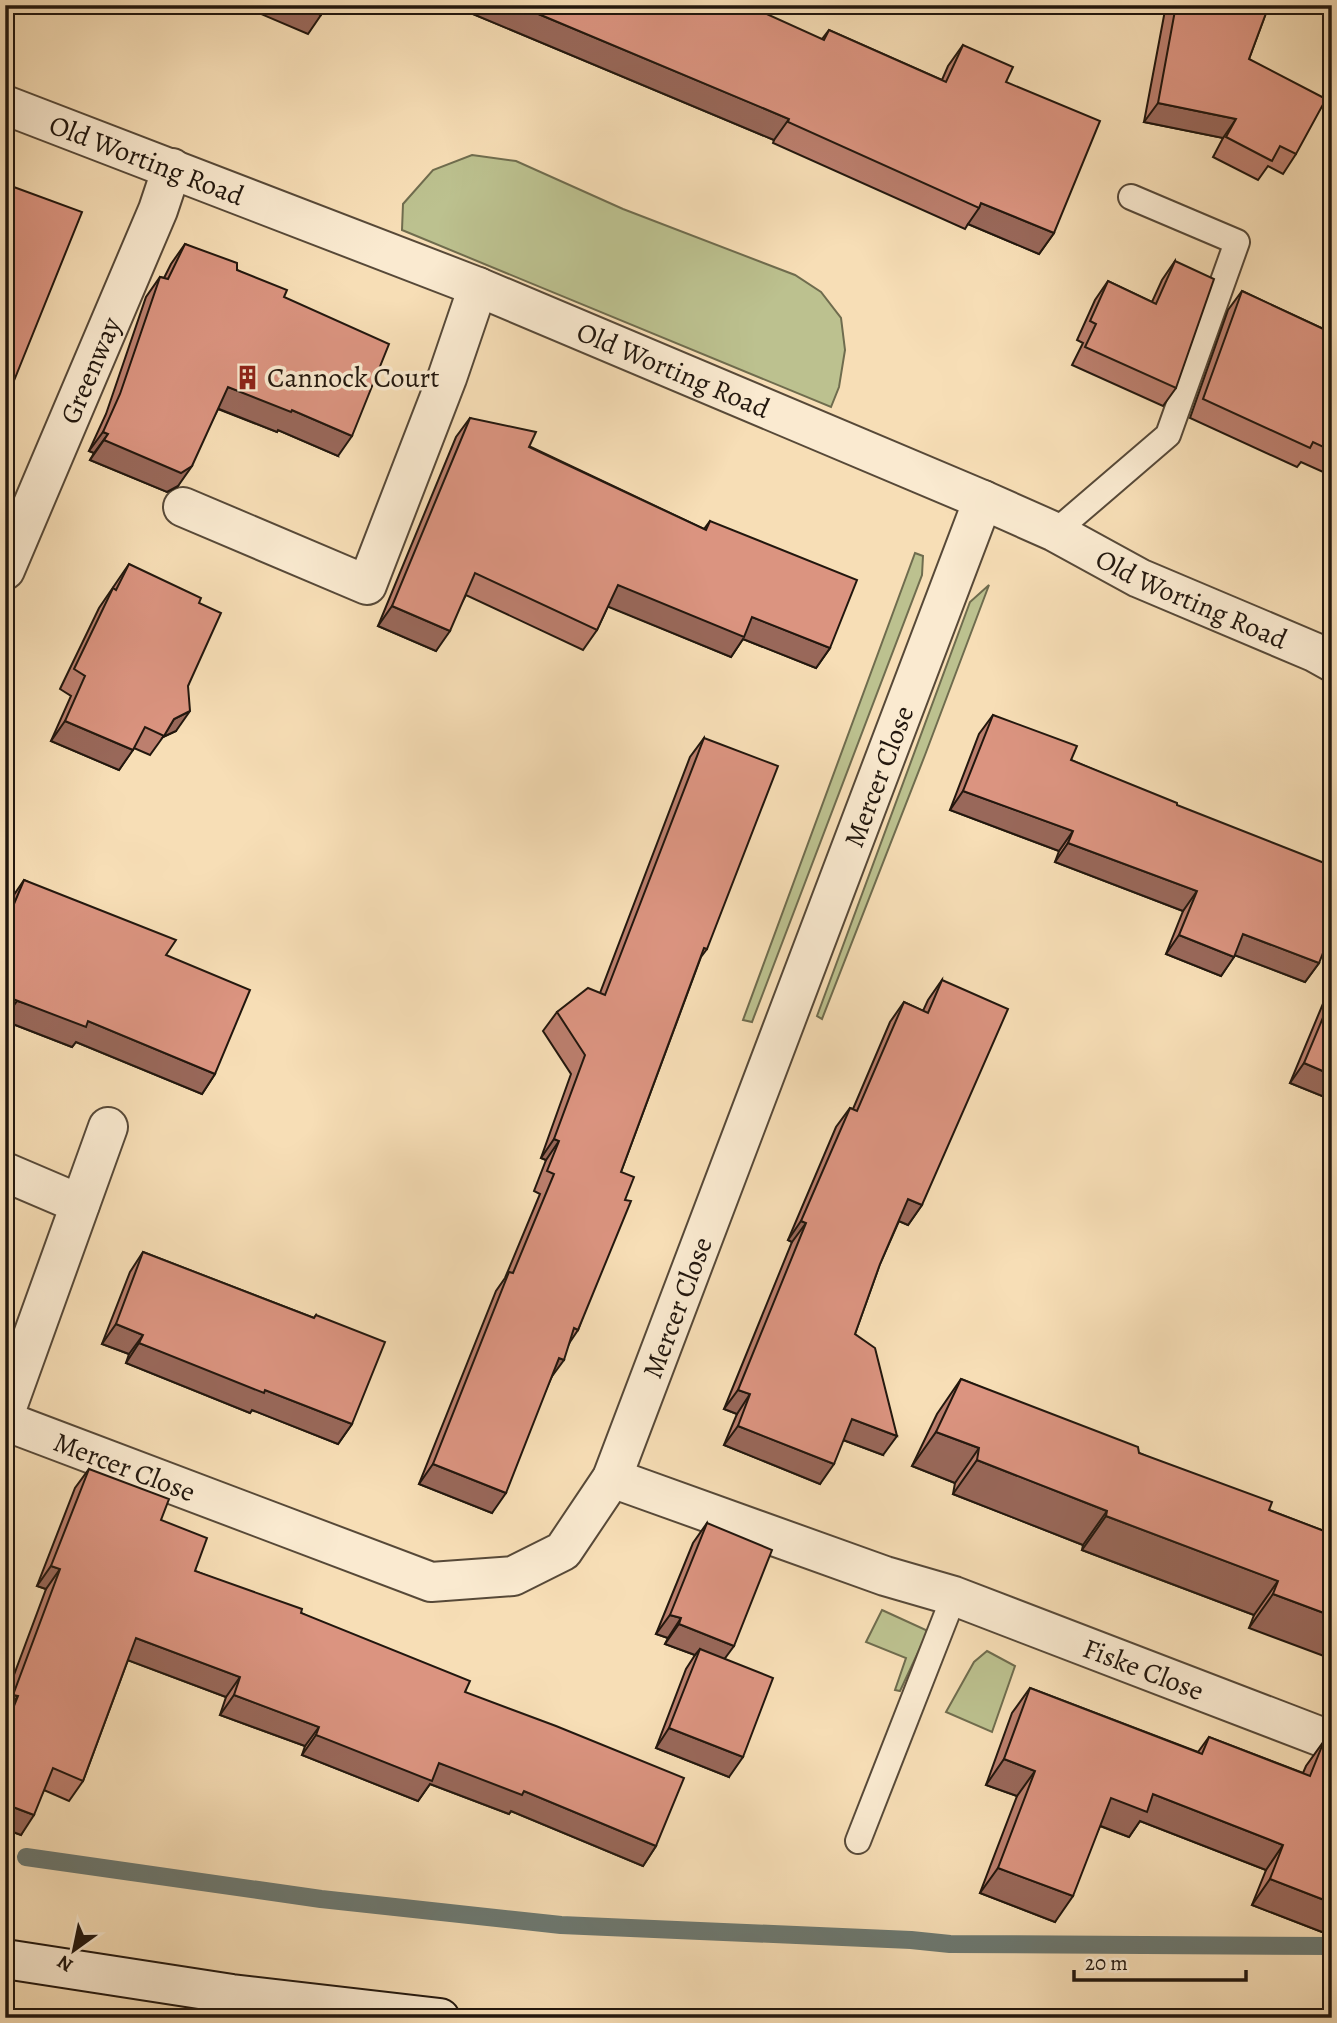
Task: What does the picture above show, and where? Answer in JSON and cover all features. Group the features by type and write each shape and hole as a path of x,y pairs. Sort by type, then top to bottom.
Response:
{"street":[{"name":"Old Worting Road","path":"5,105 478,287 983,500 1055,532 1139,578 1332,662"},
{"name":"Greenway","path":"5,570 158,210 172,168"},
{"path":"183,507 367,585 447,378 478,287"},
{"name":"Mercer Close","path":"5,1421 431,1582 513,1576 563,1551 612,1478 983,500"},
{"path":"5,1413 108,1127"},
{"path":"5,1172 80,1204"},
{"name":"Fiske Close","path":"612,1478 885,1576 954,1596 1332,1741"},
{"path":"5,1959 232,1994 440,2018"}],"lane":[{"path":"1055,532 1168,435 1237,242 1132,197"},
{"path":"858,1841 954,1596"}],"green space":[{"path":"472,155 516,161 623,209 795,275 821,292 841,318 845,350 839,387 831,407 402,230 403,204 433,170"},
{"path":"915,553 923,556 922,575 752,1022 743,1020"},
{"path":"989,585 822,1019 817,1016 970,602"},
{"path":"882,1610 928,1631 900,1691 895,1690 906,1658 866,1642"},
{"path":"987,1651 1015,1666 992,1732 946,1712 974,1662"}],"building":[{"path":"298,5 325,5 321,15"},
{"path":"517,5 747,5 824,40 829,30 946,82 963,45 1013,67 1006,82 1100,121 1054,233 981,203 979,208 788,122 789,119"},
{"path":"1176,5 1269,5 1249,59 1326,99 1296,154 1280,146 1272,161 1226,137 1236,119 1158,103"},
{"path":"11,186 82,212 5,403 5,200"},
{"name":"Cannock Court","path":"185,244 237,263 237,270 287,290 284,297 389,344 352,436 292,410 291,412 228,387 192,466 181,473 104,440 108,434 103,432 120,394 160,277 168,279"},
{"path":"1175,261 1214,279 1176,388 1085,347 1096,324 1090,321 1108,281 1156,304"},
{"path":"1242,291 1332,333 1332,451 1313,442 1310,448 1203,399"},
{"path":"470,418 536,432 529,447 706,530 710,521 857,580 830,648 752,617 744,637 618,585 597,630 475,573 450,631 392,606"},
{"path":"129,564 201,598 199,603 221,613 188,686 190,711 174,719 164,736 145,727 133,750 65,721 85,676 74,669 113,588 116,590"},
{"path":"993,715 1077,746 1071,760 1332,866 1332,930 1319,963 1243,934 1234,957 1179,935 1197,891 1068,843 1073,831 963,791"},
{"path":"704,738 778,766 707,949 704,948 621,1172 634,1177 625,1200 631,1201 578,1330 574,1328 564,1360 559,1358 506,1493 433,1464 509,1272 513,1273 554,1174 547,1171 559,1141 554,1139 585,1055 557,1012 588,988 605,995"},
{"path":"24,880 176,940 166,955 250,990 215,1074 88,1021 86,1027 5,996 5,901 14,904"},
{"path":"942,980 1008,1009 922,1205 908,1199 880,1264 855,1334 875,1348 897,1436 852,1419 834,1464 738,1426 750,1394 738,1390 806,1223 801,1221 850,1108 857,1111 904,1002 928,1013"},
{"path":"1332,996 1332,1075 1304,1063"},
{"path":"143,1252 314,1318 316,1315 385,1342 352,1424 265,1390 264,1393 139,1343 143,1335 116,1324"},
{"path":"961,1379 1138,1447 1139,1453 1272,1502 1269,1510 1332,1534 1332,1616 1273,1594 1278,1581 1106,1516 1107,1511 977,1460 979,1448 936,1432"},
{"path":"89,1469 169,1499 161,1520 207,1538 195,1571 302,1609 301,1613 470,1681 465,1692 684,1778 656,1846 524,1791 522,1795 439,1763 432,1781 316,1735 319,1727 234,1695 240,1677 136,1638 83,1781 53,1768 34,1815 5,1804 5,1728 18,1696 13,1695 60,1569 51,1566"},
{"path":"707,1523 772,1550 734,1646 679,1624 681,1618 670,1615"},
{"path":"700,1649 773,1678 743,1757 669,1728"},
{"path":"1030,1688 1202,1754 1209,1737 1310,1776 1324,1741 1332,1744 1332,1903 1270,1879 1283,1845 1153,1794 1147,1812 1111,1798 1073,1896 998,1868 1035,1771 1004,1759"}],"waterway":[{"path":"26,1857 321,1899 561,1925 950,1944 1332,1946"}],"place":[{"name":"Cannock Court","path":"247,377"}]}
